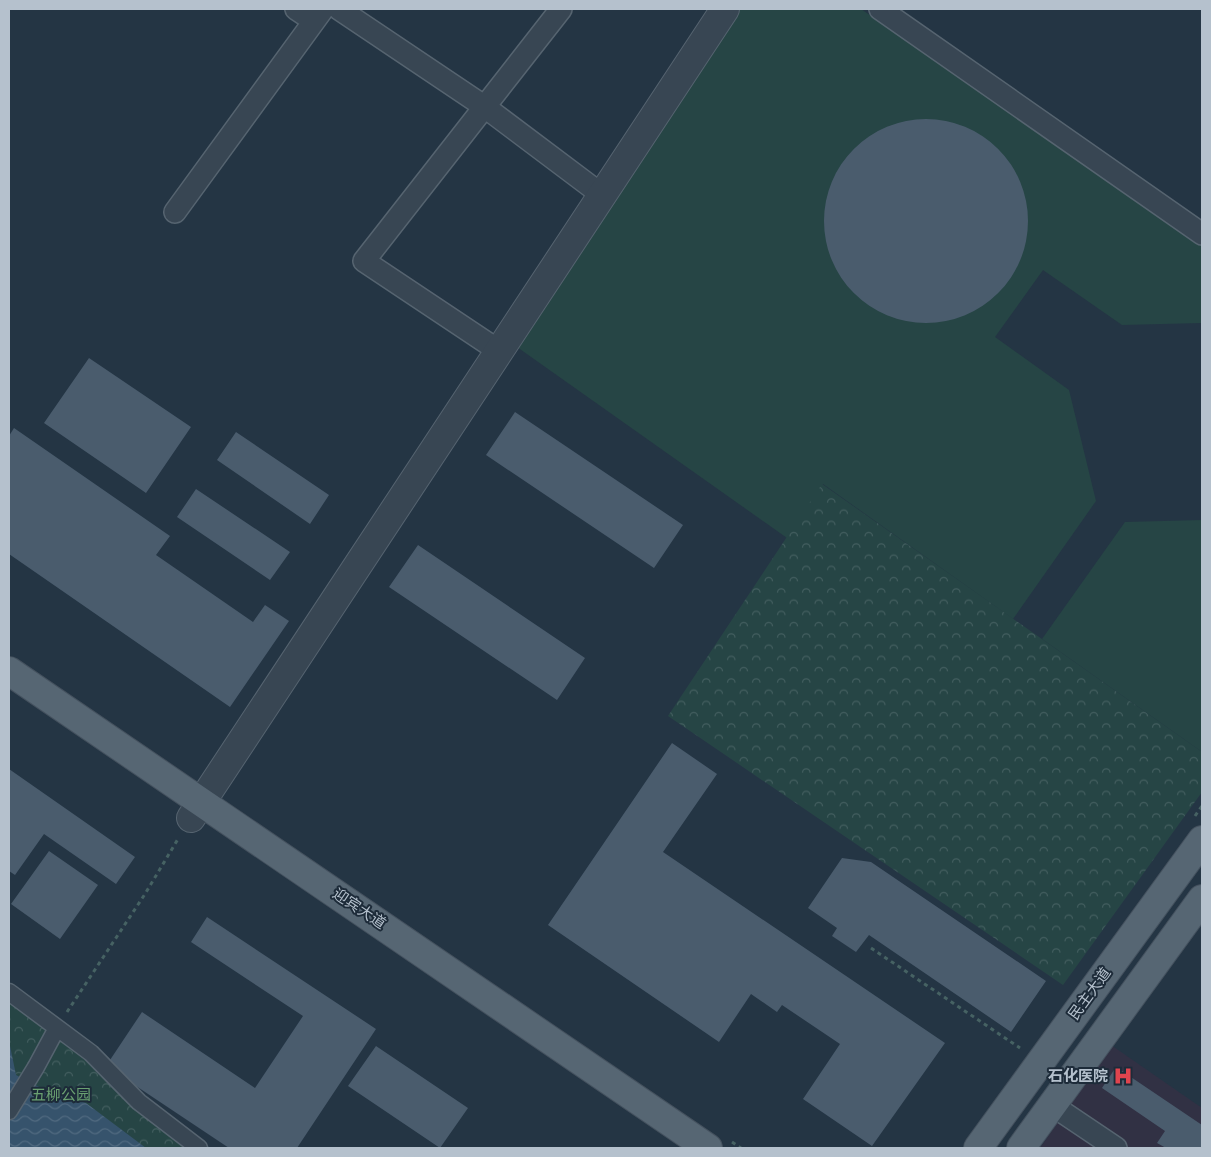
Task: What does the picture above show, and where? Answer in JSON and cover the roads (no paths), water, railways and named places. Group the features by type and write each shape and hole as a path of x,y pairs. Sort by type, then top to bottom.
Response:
{"main road":[{"name":"迎宾大道","path":"9,671 196,810 674,1148"},
{"name":"迎宾大道","path":"9,694 196,810 708,1148"},
{"name":"民主大道","path":"978,1148 1202,840"},
{"path":"1021,1148 1202,899"}],"street":[{"path":"175,212 318,15 296,9"},
{"path":"339,9 484,107 602,195"},
{"path":"499,351 364,261 561,9"},
{"path":"196,810 725,9"},
{"path":"880,9 1202,234"},
{"path":"9,992 91,1053 139,1102 199,1148"},
{"path":"9,1111 57,1028"},
{"path":"1052,1105 1116,1148"}],"water":[{"path":"9,1041 16,1075 43,1089 86,1103 146,1148 9,1148"}],"place":[{"name":"石化医院","path":"1123,1076"}],"park label":[{"name":"五柳公园","path":"61,1095"}]}
